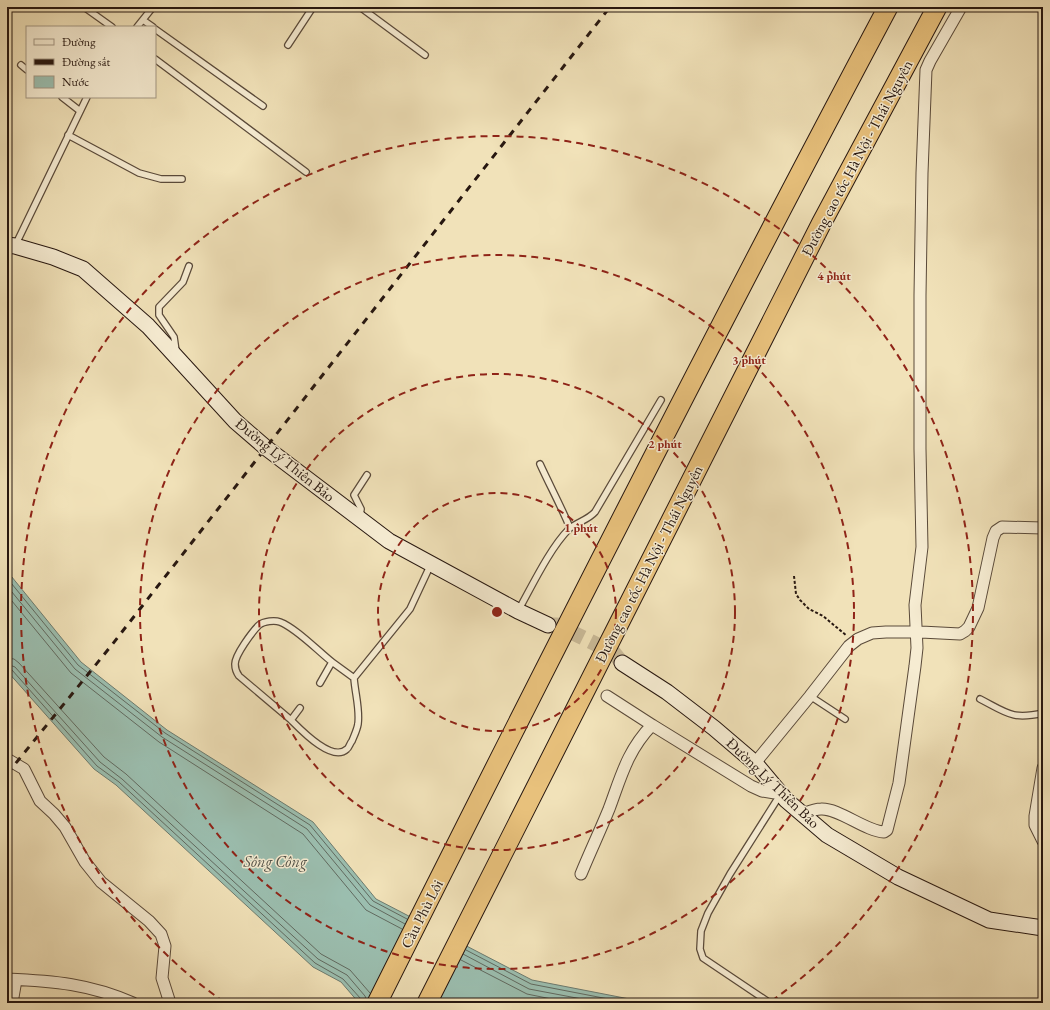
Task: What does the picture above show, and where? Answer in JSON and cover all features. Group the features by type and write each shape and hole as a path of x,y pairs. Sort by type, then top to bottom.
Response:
{"highway":[{"name":"Cầu Phù Lôi","path":"378,1003 467,824 783,205 888,7"},
{"name":"Đường cao tốc Hà Nội - Thái Nguyên","path":"427,1003 818,231 937,7"}],"main road":[{"name":"Đường Lý Thiên Bảo","path":"11,246 53,257 83,269 148,326 235,421 265,447 389,541 518,611 548,625"},
{"name":"Đường Lý Thiên Bảo","path":"622,663 667,692 714,728 755,763 780,794 827,834 898,877 989,920 1043,928"}],"street":[{"path":"803,814 821,809 833,811 850,820 884,832 887,830 899,783 911,703 917,648 915,632 915,605 922,547 920,449 920,296 926,70 930,60 961,7"},
{"path":"755,763 849,646 872,633 915,632 960,634 965,631 969,627 978,608 993,538 996,531 1002,527 1043,528"},
{"path":"607,696 751,786 762,791 780,794"},
{"path":"581,874 609,808 627,760 642,736 652,725"},
{"path":"7,759 24,769 40,801 65,827 85,862 101,882 149,921 161,934 165,946 162,978 170,1003"},
{"path":"1043,768 1035,816 1035,825 1043,841"},
{"path":"12,1003 12,980 71,984 98,990 133,1003"}],"lane":[{"path":"84,7 111,26"},
{"path":"138,26 153,7"},
{"path":"288,45 313,7"},
{"path":"360,7 425,55"},
{"path":"143,20 151,26"},
{"path":"156,29 264,106"},
{"path":"156,60 306,172"},
{"path":"21,65 26,69"},
{"path":"63,98 80,111"},
{"path":"11,246 86,98"},
{"path":"68,135 139,173 161,179 182,179"},
{"path":"177,357 174,337 159,315 159,307 183,282 189,266"},
{"path":"518,611 552,552 570,528 591,516 595,512 661,400"},
{"path":"540,464 570,528"},
{"path":"360,519 361,509 354,495 367,475"},
{"path":"354,678 295,631 280,621 270,621 260,625 238,653 235,663 235,670 239,676 292,720 314,742 331,752 341,752 347,749 358,724 358,710 354,678 410,609 431,564"},
{"path":"320,683 332,662"},
{"path":"810,696 846,719"},
{"path":"980,699 1006,713 1016,716 1028,716 1043,713"},
{"path":"292,720 300,708"},
{"path":"770,1003 703,958 700,949 700,937 708,913 730,874 780,794"}],"path":[{"path":"794,576 796,594 800,600 809,609 823,616 854,642"}],"water":[{"name":"Sông Công","path":"7,571 81,662 167,730 313,822 376,899 532,980 650,1003 359,1003 341,982 313,967 116,785 94,769 7,671"}],"pier":[{"path":"419,919 459,940 427,1003 377,1003"}],"tunnel":[{"path":"548,625 557,625 614,653 622,663"}],"railway":[{"path":"7,774 111,646 610,7"}]}
